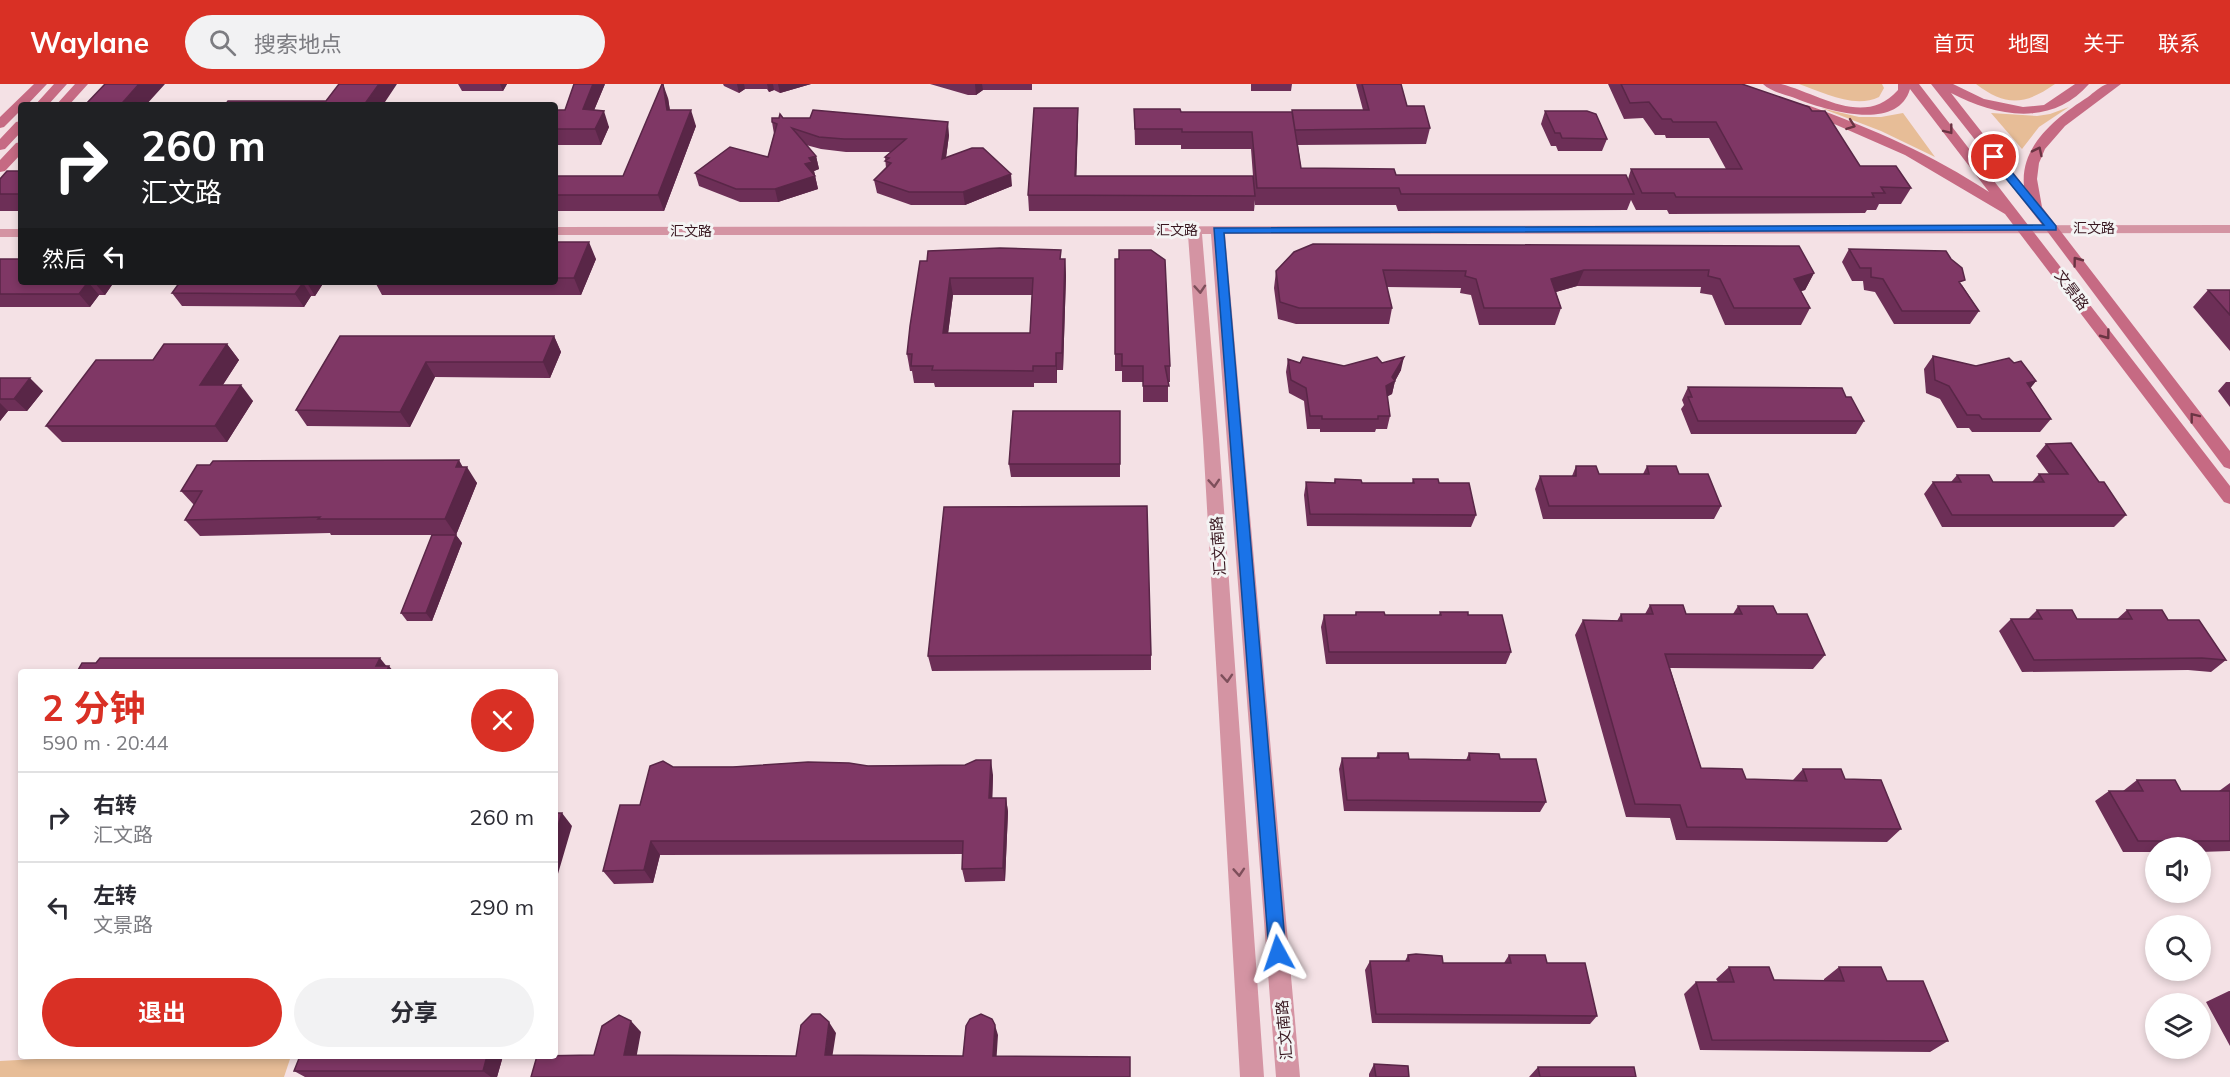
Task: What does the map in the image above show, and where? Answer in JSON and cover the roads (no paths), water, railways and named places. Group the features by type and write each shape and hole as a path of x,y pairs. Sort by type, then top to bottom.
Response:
{"main road":[{"path":"0,107 23,84"},
{"path":"22,102 40,84"},
{"path":"43,102 61,84"},
{"path":"65,102 82,84"},
{"path":"1763,88 1835,107 1863,111 1886,109 1893,105 1904,92 1904,84"},
{"name":"文景路","path":"1913,84 2230,498"},
{"name":"文景路","path":"1937,84 2052,228 2230,463"},
{"path":"1945,84 1977,101 1999,107 2031,111 2054,105 2083,84"},
{"path":"2035,207 2030,178 2040,146 2066,120 2115,84"},
{"path":"1763,88 1899,146 1966,184 2024,227"},
{"path":"0,124 18,106"},
{"path":"0,146 18,128"},
{"path":"0,168 18,149"}],"street":[{"name":"汇文路","path":"558,231 2024,227 2230,229"},
{"name":"汇文南路","path":"1195,230 1211,439 1252,1077"},
{"name":"汇文南路","path":"1218,230 1288,1077"},
{"path":"0,233 18,233"}]}
